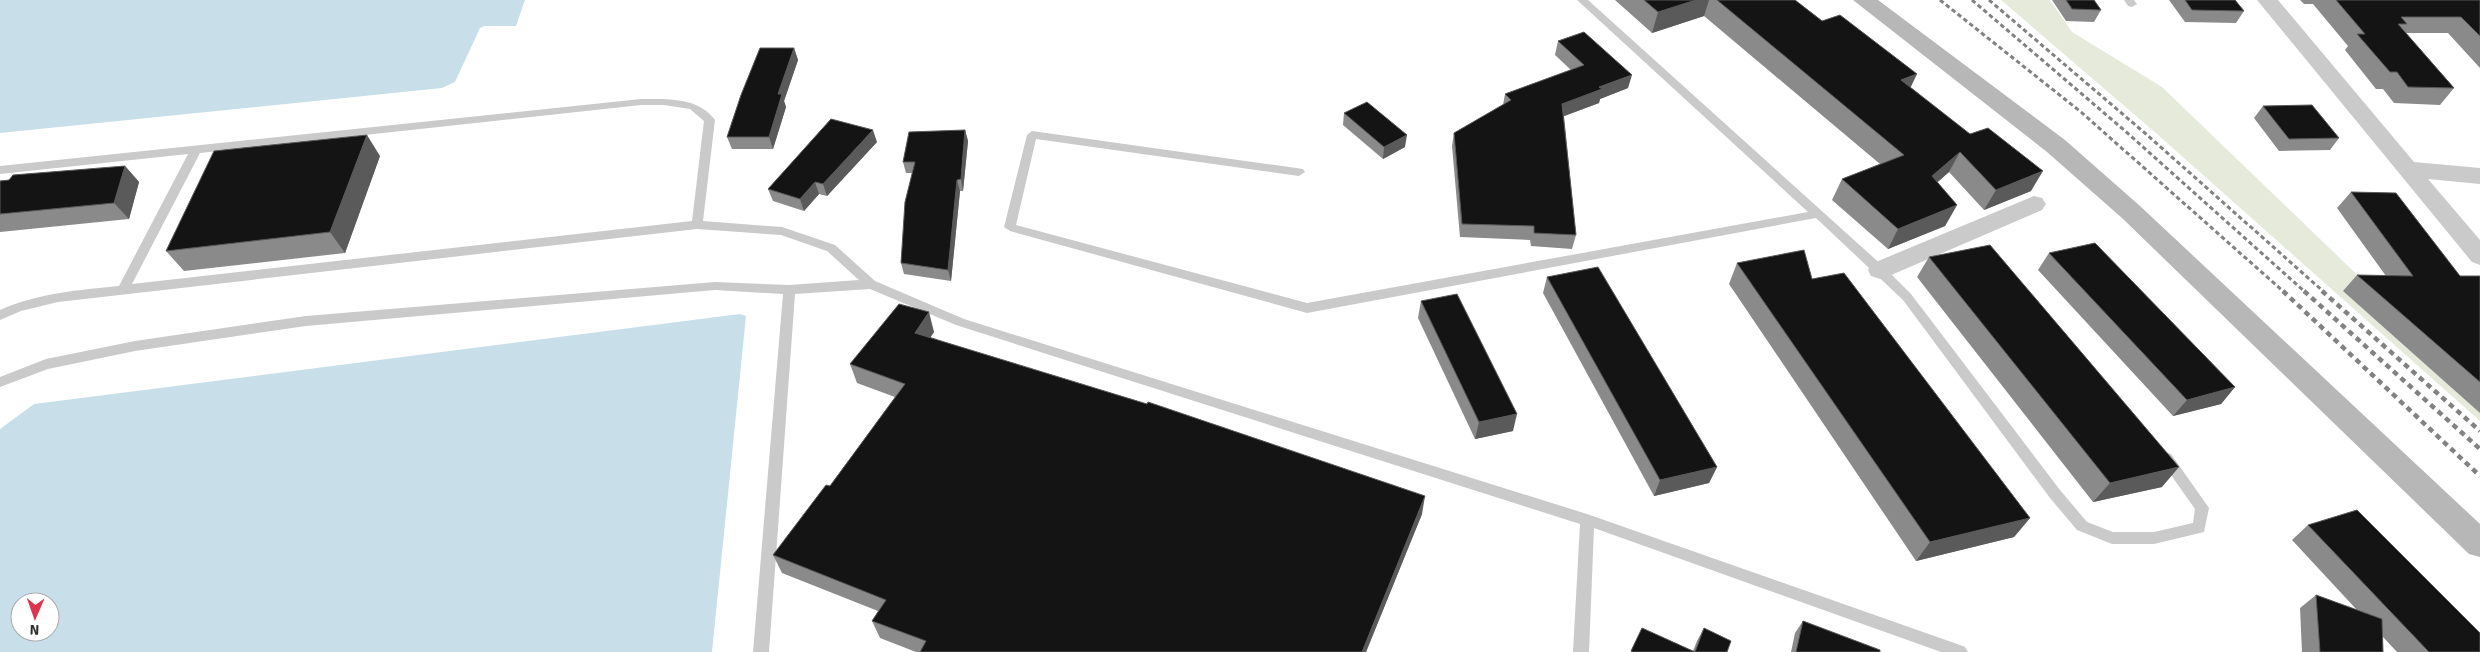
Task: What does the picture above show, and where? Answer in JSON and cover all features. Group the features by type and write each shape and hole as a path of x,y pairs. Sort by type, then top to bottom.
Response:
{"street":[{"path":"1864,0 2064,153 2131,212 2404,474 2480,544"},
{"path":"2267,0 2480,256"},
{"path":"2407,169 2480,176"},
{"path":"1880,270 2034,204"},
{"path":"2404,474 2480,562"}],"lane":[{"path":"1582,0 1880,270 1907,297 2055,494 2082,526 2112,538 2154,538 2199,528 2202,508 2159,450"},
{"path":"0,170 641,102 664,102 693,106 710,120 697,226"},
{"path":"1299,172 1032,135 1010,227 1307,308 1817,214"},
{"path":"122,290 196,149"},
{"path":"0,315 18,307 58,297 697,226 782,231 831,248 871,284 960,322 1587,520 1960,652"},
{"path":"0,382 46,364 135,346 306,321 715,286 789,290 871,284"},
{"path":"761,652 789,290"},
{"path":"1581,652 1587,520"}],"shaded area":[{"path":"2001,0 2050,0 2072,32 2162,87 2375,292 2480,413 2480,421 2157,134"}],"water":[{"path":"0,0 525,0 516,26 485,26 480,28 455,82 442,88 0,133"},
{"path":"740,314 746,316 712,652 0,652 0,429 34,404"}],"building":[{"path":"1644,0 1696,0 1658,12"},
{"path":"1717,0 1795,0 1822,21 1840,15 1917,74 1901,80 1970,134 1988,128 2043,171 1996,190 1960,152 1932,176 1957,205 1898,229 1842,179 1904,155"},
{"path":"2066,0 2094,0 2101,10 2072,9"},
{"path":"2185,0 2235,0 2244,11 2192,10"},
{"path":"2336,0 2480,0 2480,36 2461,17 2401,17 2407,24 2398,24 2454,88 2408,87 2397,72 2390,72 2357,34 2365,34"},
{"path":"1584,32 1632,75 1599,87 1602,89 1562,104 1576,235 1534,233 1534,226 1462,224 1454,133 1511,100 1505,94 1584,65 1558,41"},
{"path":"760,48 794,48 778,94 782,94 769,137 727,137 741,95"},
{"path":"1367,102 1407,135 1384,147 1344,113"},
{"path":"2312,105 2339,138 2289,139 2263,106"},
{"path":"831,119 873,130 823,184 815,182 800,199 768,189"},
{"path":"965,130 961,179 957,180 948,270 901,263 905,202 915,162 903,162 909,132"},
{"path":"367,135 330,232 166,251 214,151"},
{"path":"125,166 114,203 0,214 0,181 9,180 13,175"},
{"path":"2351,192 2396,193 2460,276 2480,276 2480,382 2357,275 2413,276"},
{"path":"2095,243 2235,387 2187,400 2049,253"},
{"path":"1990,245 2179,467 2110,483 1929,257"},
{"path":"1804,250 1812,279 1844,273 2030,518 1930,542 1737,263"},
{"path":"1598,267 1717,467 1660,480 1547,277"},
{"path":"1457,294 1517,414 1479,422 1421,301"},
{"path":"899,304 929,312 915,333 1147,404 1148,402 1425,496 1362,652 920,652 926,641 872,621 886,600 773,555 826,485 830,486 905,384 850,364"},
{"path":"2357,510 2480,633 2480,652 2429,652 2308,525"},
{"path":"2316,595 2382,619 2383,652 2320,652"},
{"path":"1803,621 1880,650 1880,652 1796,652"},
{"path":"1642,628 1695,652 1633,652 1631,651"},
{"path":"1704,628 1731,641 1727,652 1695,652"}],"railway":[{"path":"1940,0 2081,112 2284,292"},
{"path":"1972,0 2124,130 2305,292"},
{"path":"1989,0 2146,134 2324,292"},
{"path":"2283,291 2480,476"},
{"path":"2304,291 2480,449"},
{"path":"2322,291 2480,431"}]}
